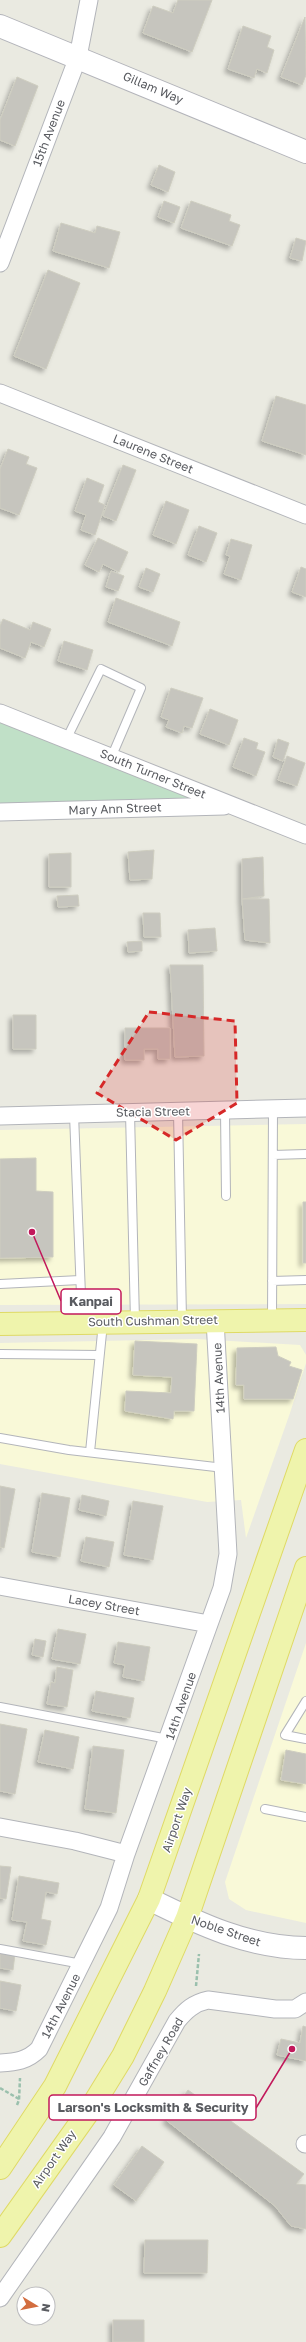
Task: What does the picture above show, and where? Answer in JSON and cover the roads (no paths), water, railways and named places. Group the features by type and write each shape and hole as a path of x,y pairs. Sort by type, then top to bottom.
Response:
{"main road":[{"name":"South Cushman Street","path":"0,1324 182,1320 306,1320"},
{"name":"Airport Way","path":"0,2168 55,2086 149,1899 306,1450"},
{"name":"Airport Way","path":"0,2236 91,2108 123,2056 187,1918 306,1568"}],"street":[{"name":"15th Avenue","path":"0,263 78,57 89,0"},
{"name":"Gillam Way","path":"0,26 306,152"},
{"name":"Laurene Street","path":"0,393 306,515"},
{"name":"South Turner Street","path":"0,713 306,835"},
{"name":"Mary Ann Street","path":"0,812 231,806"},
{"name":"Stacia Street","path":"0,1116 306,1108"},
{"name":"14th Avenue","path":"0,2063 21,2062 31,2057 39,2049 83,1964 109,1908 126,1854 169,1739 222,1588 228,1554 215,1320"},
{"name":"Lacey Street","path":"0,1586 209,1624"},
{"path":"0,1827 76,1841 126,1854"},
{"name":"Noble Street","path":"149,1899 187,1918 214,1929 256,1942 286,1948 306,1948"},
{"name":"Gaffney Road","path":"0,2298 112,2137 177,2021 185,2010 198,2002 208,2000 275,2009 295,2009 306,2002"}],"lane":[{"path":"66,740 101,669 140,688 111,758"},
{"path":"272,1320 273,1109"},
{"path":"225,1110 226,1196"},
{"path":"178,1112 182,1320"},
{"path":"130,1113 135,1321"},
{"path":"74,1114 82,1322"},
{"path":"273,1154 306,1154"},
{"path":"0,1284 80,1280"},
{"path":"272,1281 306,1280"},
{"path":"90,1452 103,1322"},
{"path":"0,1354 100,1356"},
{"path":"0,1438 90,1452 224,1468"},
{"path":"306,1701 286,1735 306,1739"},
{"path":"0,1707 169,1739"},
{"path":"265,1809 306,1817"},
{"path":"0,1949 83,1964"}],"place":[{"name":"Kanpai","path":"32,1232"},
{"name":"Larson's Locksmith & Security","path":"292,2049"}]}
